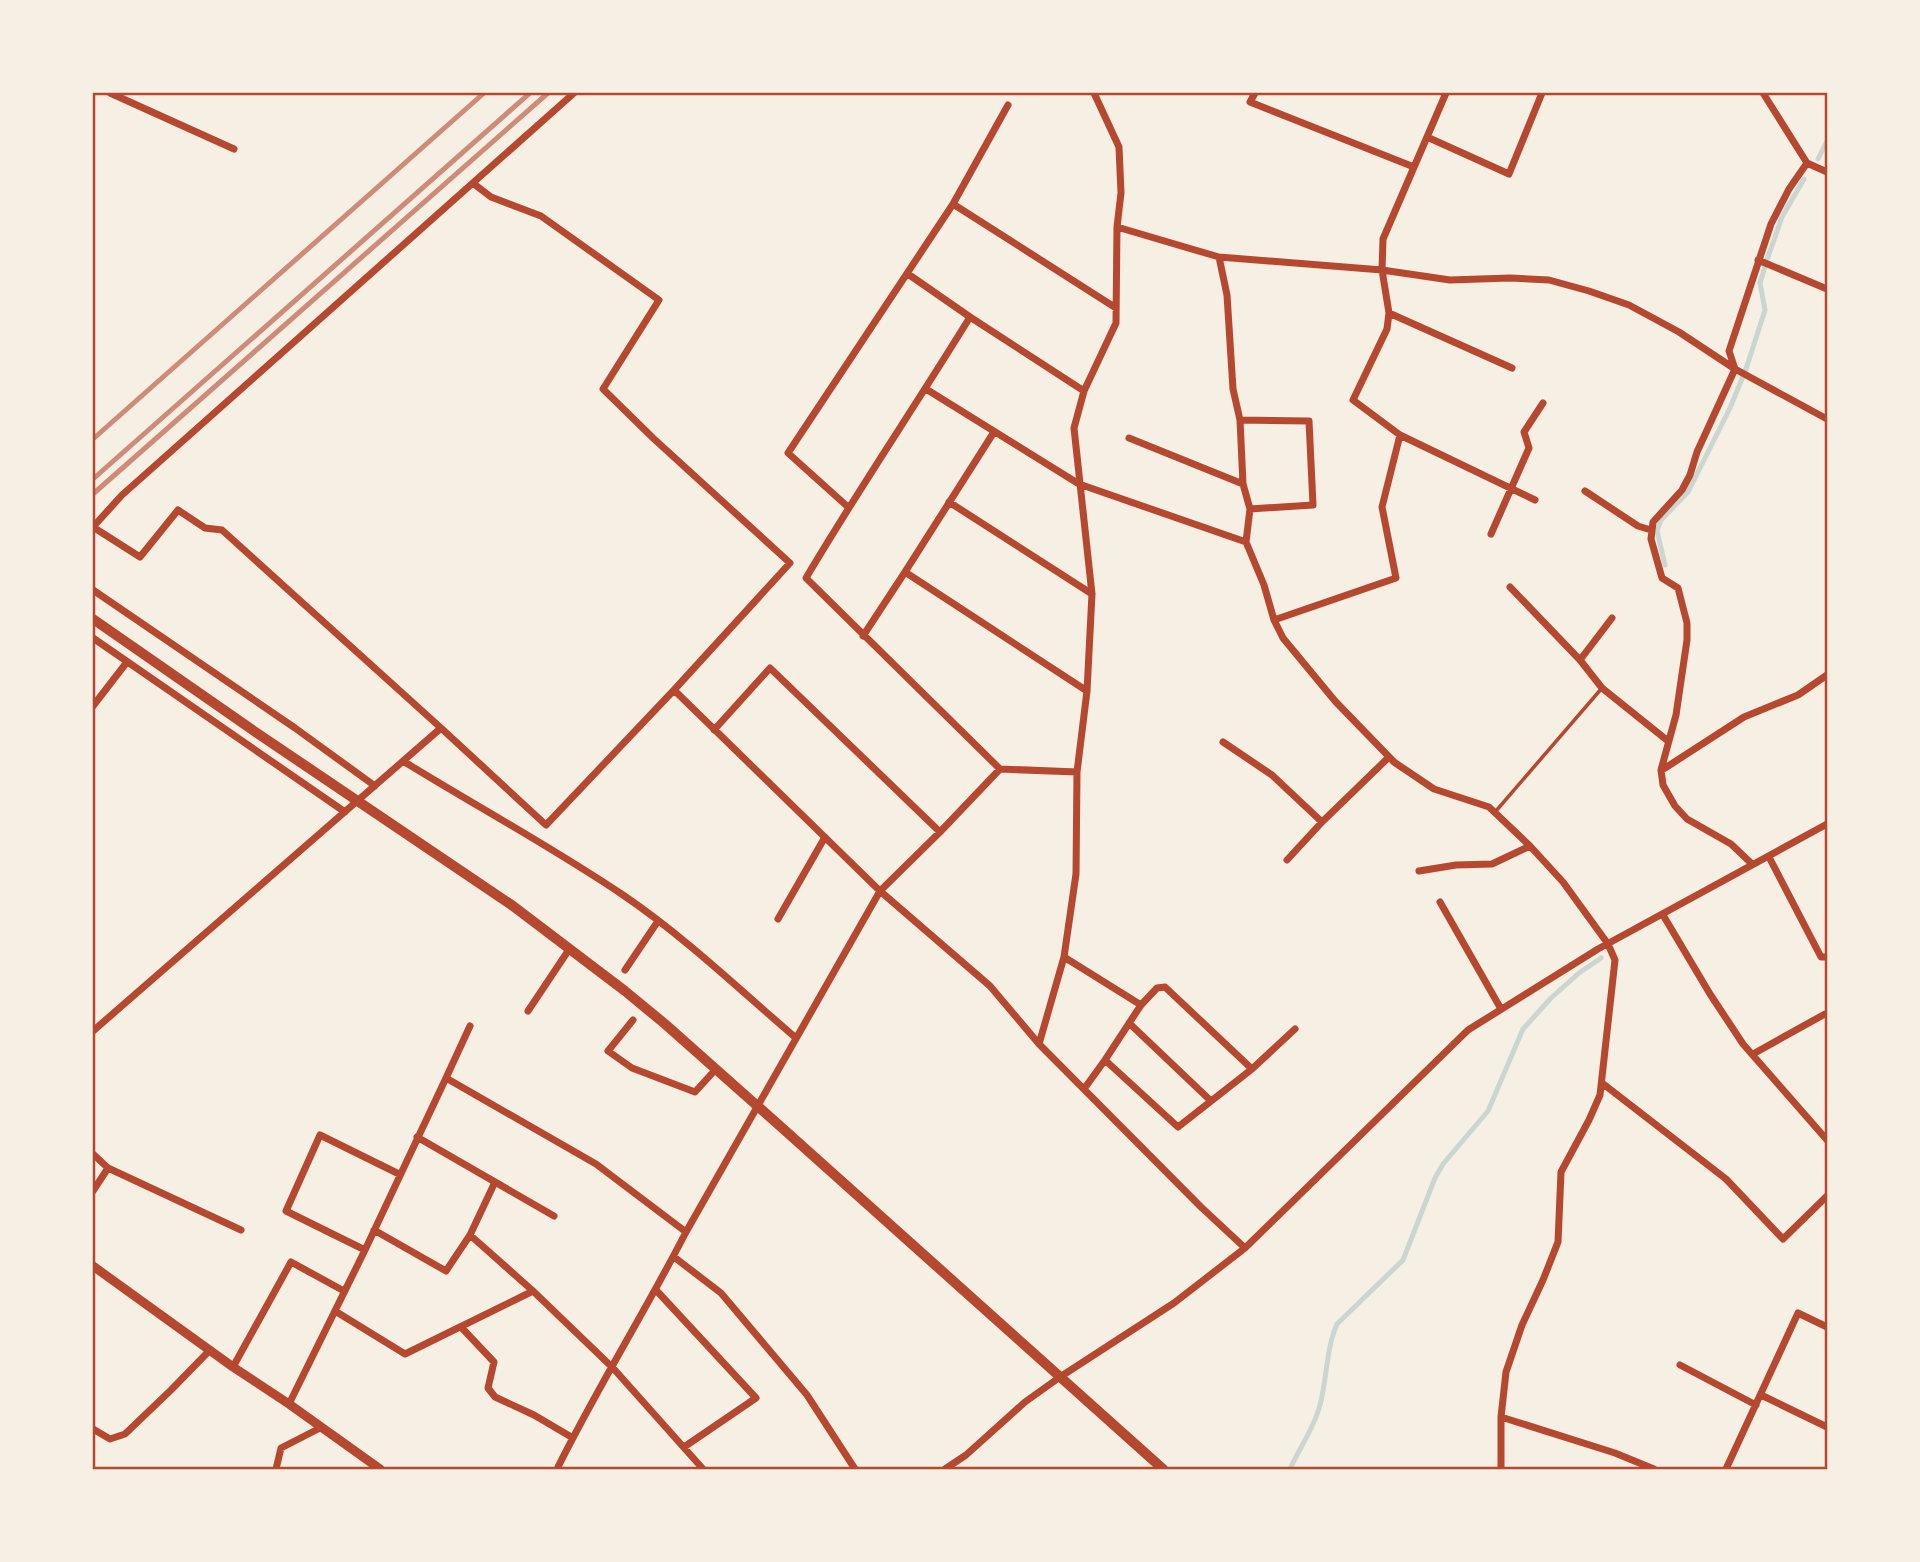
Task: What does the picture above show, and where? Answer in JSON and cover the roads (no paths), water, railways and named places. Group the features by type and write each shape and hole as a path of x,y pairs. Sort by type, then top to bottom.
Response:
{"main road":[{"path":"93,619 254,731 449,861 570,947 716,1069 1163,1469"}],"street":[{"path":"110,93 234,149"},
{"path":"546,825 222,530 205,528 178,510 140,557 93,527 122,495 574,93"},
{"path":"1039,1044 1064,957 1076,874 1077,772 1087,691 1092,594 1074,428 1084,391 1116,323 1117,227 1121,193 1119,147 1094,93"},
{"path":"1255,93 1250,102 1414,167"},
{"path":"1446,93 1383,239 1382,270 1389,313 1387,329 1353,400 1400,435 1535,500"},
{"path":"1427,137 1509,174 1542,93"},
{"path":"1763,93 1807,163 1827,172"},
{"path":"848,507 788,453 953,204 1008,105"},
{"path":"1752,864 1731,844 1688,819 1675,806 1663,785 1661,770 1676,715 1687,623 1678,588 1662,578 1651,530 1653,523 1682,490 1697,452 1737,371 1729,351 1763,262 1771,224 1789,189 1807,163"},
{"path":"474,184 491,197 541,216 659,300 603,389 790,563 546,825 536,841"},
{"path":"953,204 1116,308"},
{"path":"1117,227 1219,257 1382,270 1450,280 1549,280 1629,305 1679,332 1737,371 1827,419"},
{"path":"1219,257 1227,295 1233,389 1240,420 1243,484 1250,509 1246,542 1283,638 1335,701 1394,762 1434,789 1489,807 1530,846 1563,882 1608,944 1615,960 1600,1094 1561,1171 1558,1242 1522,1325 1506,1372 1501,1416 1501,1469"},
{"path":"1763,262 1827,289"},
{"path":"908,274 1084,391"},
{"path":"1389,313 1512,368"},
{"path":"970,317 848,507 806,578 1000,769 1077,772"},
{"path":"926,389 1079,484 1246,542"},
{"path":"1491,534 1530,448 1524,432 1543,402"},
{"path":"1240,420 1309,421 1313,505 1250,509"},
{"path":"863,636 994,432"},
{"path":"1274,620 1396,578 1382,507 1400,435"},
{"path":"1129,438 1243,484"},
{"path":"1585,492 1638,526 1651,530"},
{"path":"949,502 1092,594"},
{"path":"905,572 1087,691"},
{"path":"1510,587 1580,660 1602,688 1668,741"},
{"path":"93,590 375,786"},
{"path":"1580,660 1612,618"},
{"path":"93,638 345,813"},
{"path":"93,706 127,662"},
{"path":"714,730 770,668 940,832"},
{"path":"1661,770 1744,716 1798,695 1827,675"},
{"path":"674,690 880,891 990,986 1039,1044 1245,1248"},
{"path":"93,1031 441,728"},
{"path":"1223,742 1272,775 1322,822"},
{"path":"1287,860 1389,757"},
{"path":"403,761 625,896 679,937 796,1038"},
{"path":"558,1469 686,1232 880,891 1000,769"},
{"path":"945,1469 966,1455 1025,1402 1174,1303 1245,1248 1468,1030 1608,944 1827,824"},
{"path":"778,919 825,837"},
{"path":"1419,871 1457,865 1492,864 1530,846"},
{"path":"1769,857 1821,957 1827,957"},
{"path":"1440,902 1501,1009"},
{"path":"1663,915 1743,1044 1827,1140"},
{"path":"625,970 658,921"},
{"path":"528,1011 570,947"},
{"path":"1064,957 1141,1005"},
{"path":"1084,1089 1141,1005 1157,988 1165,987 1252,1069"},
{"path":"1753,1054 1827,1015"},
{"path":"634,1020 608,1051 632,1068 695,1092 716,1069"},
{"path":"1129,1023 1211,1101"},
{"path":"289,1404 470,1026"},
{"path":"1105,1060 1178,1127 1252,1069 1295,1030"},
{"path":"446,1078 596,1164 686,1232"},
{"path":"1602,1083 1726,1180 1783,1239 1827,1196"},
{"path":"365,1250 286,1211 320,1135 399,1174"},
{"path":"417,1137 554,1216"},
{"path":"93,1154 108,1168 241,1230"},
{"path":"93,1191 108,1168"},
{"path":"374,1230 446,1271 470,1235 495,1182"},
{"path":"470,1235 613,1368 703,1469"},
{"path":"674,1256 721,1293 807,1395 855,1469"},
{"path":"233,1367 291,1262 344,1291"},
{"path":"93,1266 380,1469"},
{"path":"656,1290 756,1398 684,1447"},
{"path":"335,1311 405,1354 533,1291"},
{"path":"1726,1469 1798,1313 1827,1327"},
{"path":"461,1327 494,1363 488,1388 495,1397 534,1415 573,1438"},
{"path":"93,1429 110,1439 125,1434 210,1350"},
{"path":"1680,1365 1756,1405"},
{"path":"1761,1395 1827,1427"},
{"path":"1501,1416 1615,1453 1654,1469"},
{"path":"276,1469 281,1448 322,1427"}],"lane":[{"path":"1494,813 1602,688"}],"waterway":[{"path":"1818,159 1827,141"},
{"path":"1665,565 1657,531 1661,520 1688,492 1730,408 1765,310 1760,283 1768,257 1782,217 1804,179"},
{"path":"1290,1469 1318,1413 1337,1324 1403,1260 1435,1178 1443,1164 1488,1111 1523,1029 1551,998 1601,958"}],"railway":[{"path":"93,439 484,93"},
{"path":"93,479 530,93"},
{"path":"93,494 548,93"}]}
